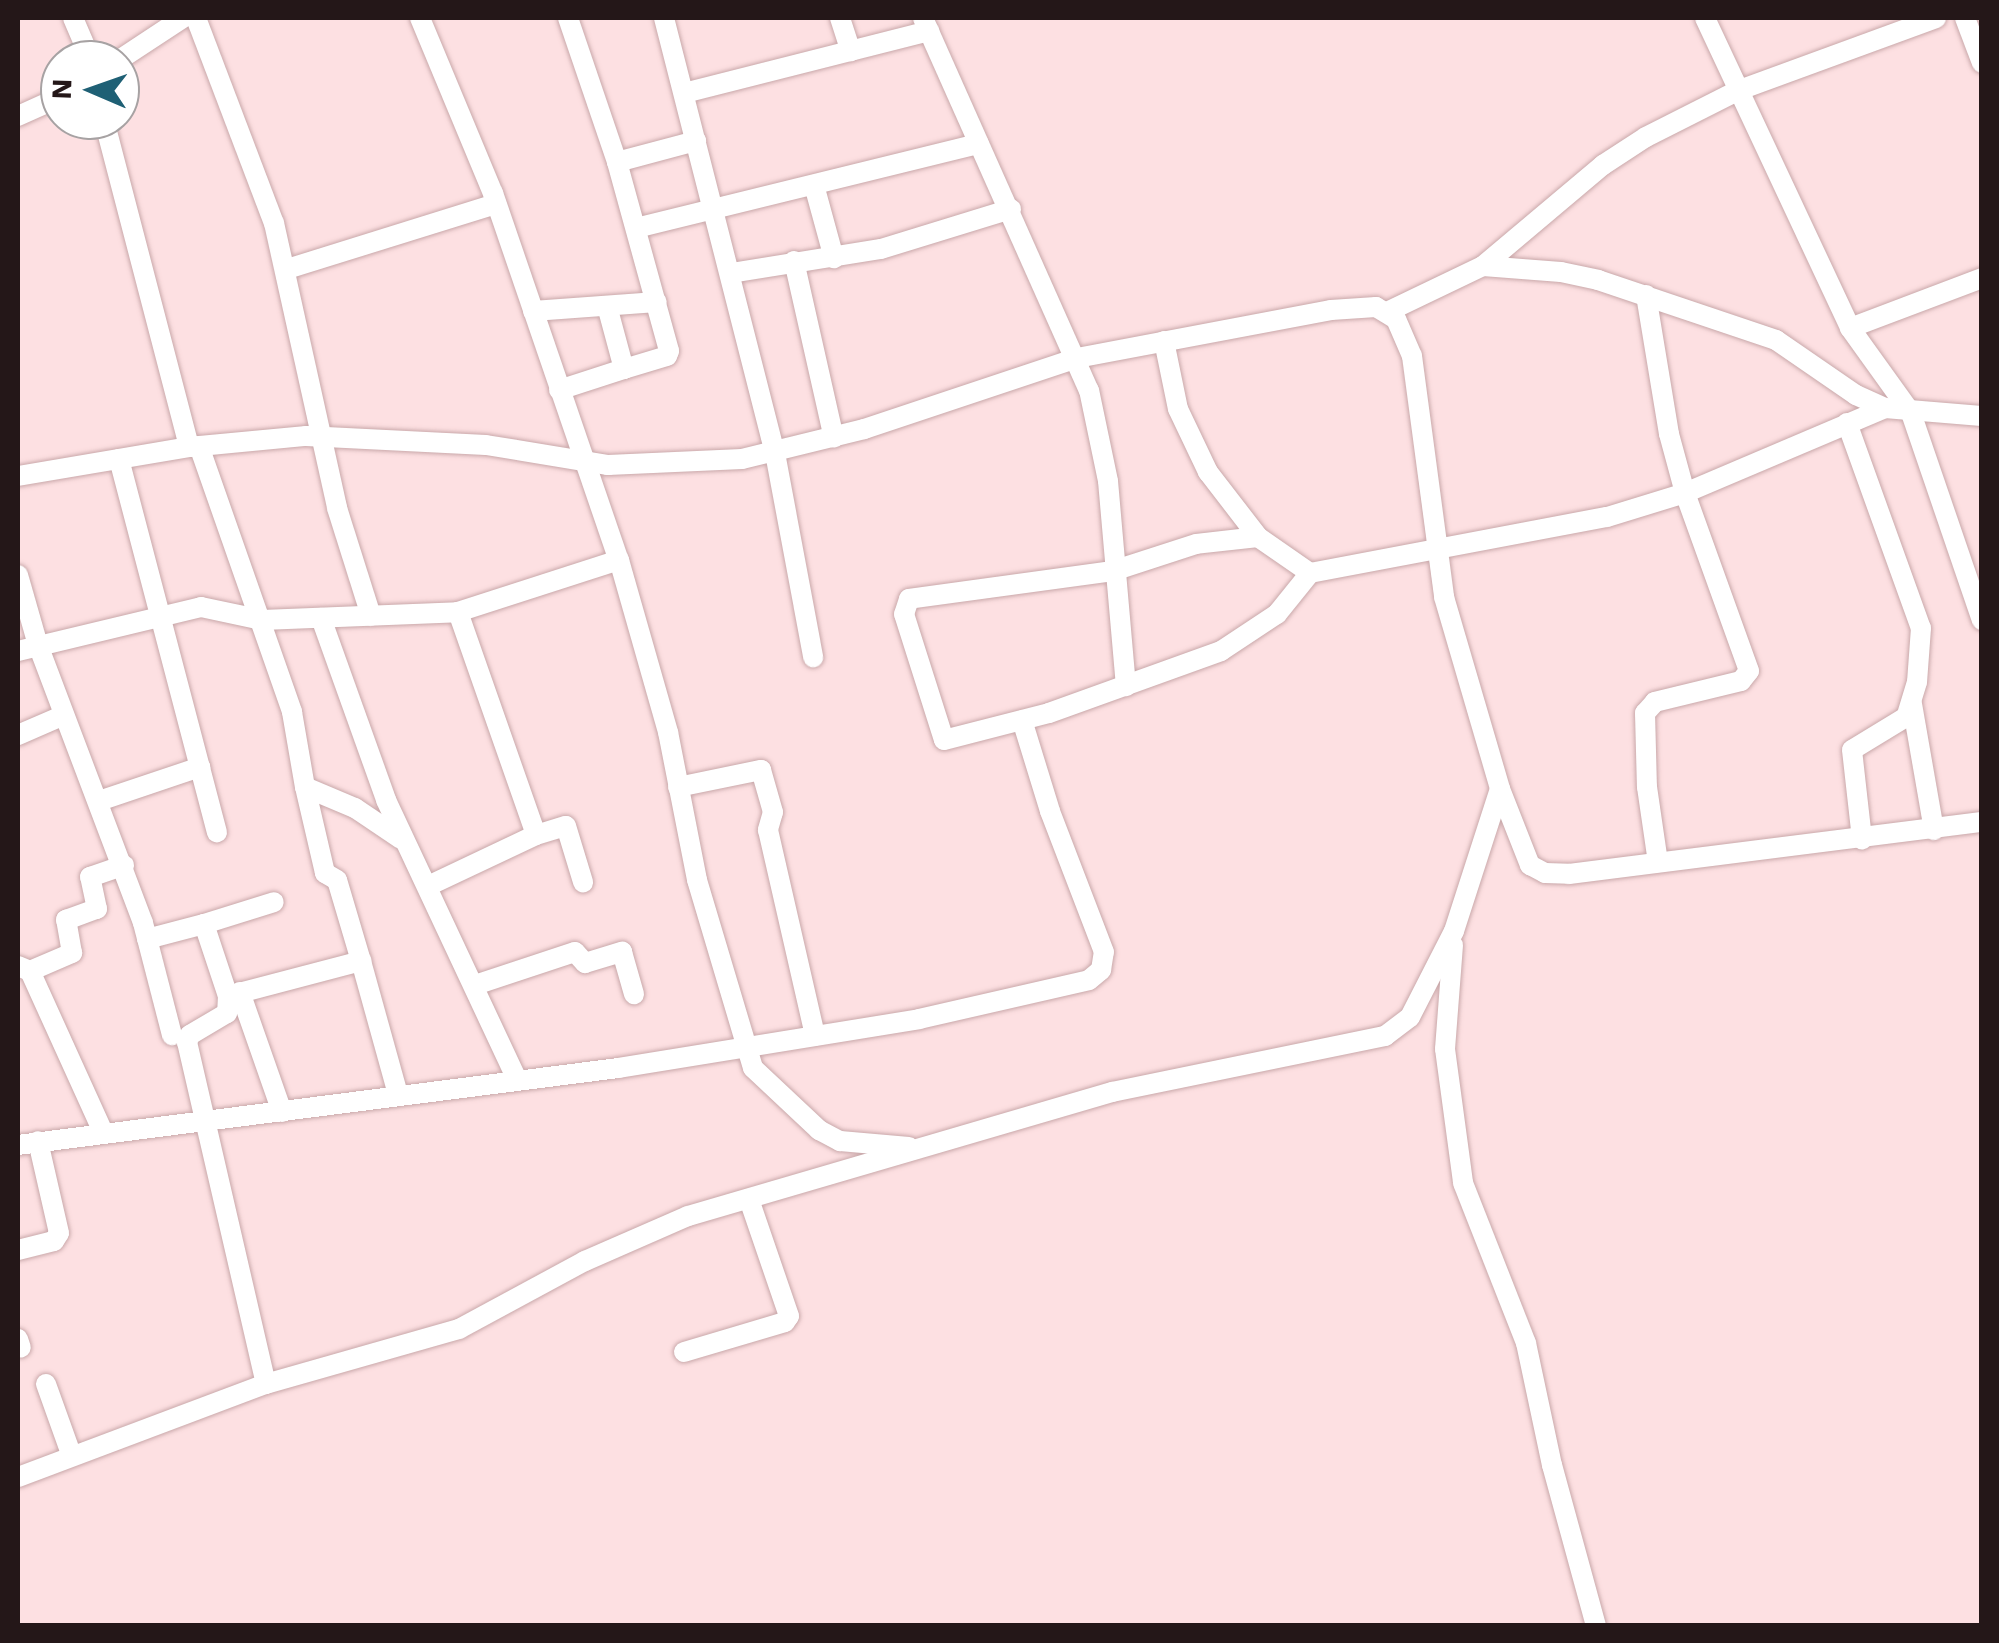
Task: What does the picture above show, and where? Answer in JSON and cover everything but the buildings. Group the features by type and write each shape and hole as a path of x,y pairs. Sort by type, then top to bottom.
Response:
{"street":[{"path":"140,46 183,18"},
{"path":"196,18 236,117 287,269 320,436 371,616"},
{"path":"420,18 496,204 618,560 668,732 696,880 746,1048 765,1083 819,1130 840,1141 865,1146 935,1146"},
{"path":"559,390 669,354 617,162 568,18"},
{"path":"664,18 775,453 813,657"},
{"path":"840,18 851,52"},
{"path":"1705,18 1850,328 1910,413 1974,565 1982,620"},
{"path":"18,476 194,446 320,436 486,446 584,464 672,465 775,453 834,438 1077,358 1346,307 1389,311 1484,266 1603,165 1646,137 1737,91 1936,18"},
{"path":"1965,18 1982,63"},
{"path":"684,93 851,52 926,24 1089,390 1108,481 1126,686"},
{"path":"110,140 194,446 262,620 299,739 305,788 325,874 336,880 398,1094"},
{"path":"617,162 696,141"},
{"path":"636,228 979,144"},
{"path":"814,186 834,258"},
{"path":"287,269 496,204"},
{"path":"730,273 882,249 1011,209"},
{"path":"794,261 834,438"},
{"path":"1484,266 1561,272 1646,295 1776,340 1856,394 1885,408 1982,416"},
{"path":"1850,328 1982,278"},
{"path":"1646,295 1669,434 1685,493 1749,674 1741,681 1656,702 1645,713 1647,787 1658,862"},
{"path":"533,311 658,302"},
{"path":"608,306 624,369"},
{"path":"1389,311 1407,338 1416,375 1435,550 1456,642 1500,789 1526,860 1537,870 1569,874 1982,822"},
{"path":"1164,341 1178,408 1191,442 1232,508 1258,538 1310,573"},
{"path":"1258,538 1196,544 1114,571 916,596 904,606 944,740 1022,720 1221,651 1278,614 1310,573 1564,526 1685,493 1885,408"},
{"path":"1847,422 1920,623 1912,704 1934,830"},
{"path":"119,459 217,832"},
{"path":"28,648 201,607 262,620 458,612 618,560"},
{"path":"18,574 28,648 64,715 124,865 172,1035"},
{"path":"458,612 536,835"},
{"path":"322,618 378,778 518,1080"},
{"path":"1862,839 1852,750 1899,723 1912,704"},
{"path":"18,734 64,715"},
{"path":"18,1250 54,1241 59,1233 28,1143 746,1048 919,1019 1088,980 1101,970 1104,952 1050,811 1022,720"},
{"path":"99,801 200,767"},
{"path":"678,787 760,770 774,812 768,830 815,1036"},
{"path":"305,788 355,808 406,842"},
{"path":"18,1477 266,1384 459,1329 585,1260 688,1216 1112,1092 1386,1036 1410,1017 1454,931 1500,789"},
{"path":"428,886 536,835 566,826 583,882"},
{"path":"104,1134 24,968 72,953 66,920 97,909 90,876 124,865"},
{"path":"147,939 274,902"},
{"path":"204,924 282,1112"},
{"path":"1454,931 1446,1049 1463,1183 1526,1343 1552,1466 1596,1626"},
{"path":"476,985 575,952 584,963 620,952 634,994"},
{"path":"234,994 360,962"},
{"path":"234,994 227,1014 188,1038 203,1121 266,1384"},
{"path":"684,1352 785,1322 789,1316 749,1199"},
{"path":"46,1384 71,1454"}]}
